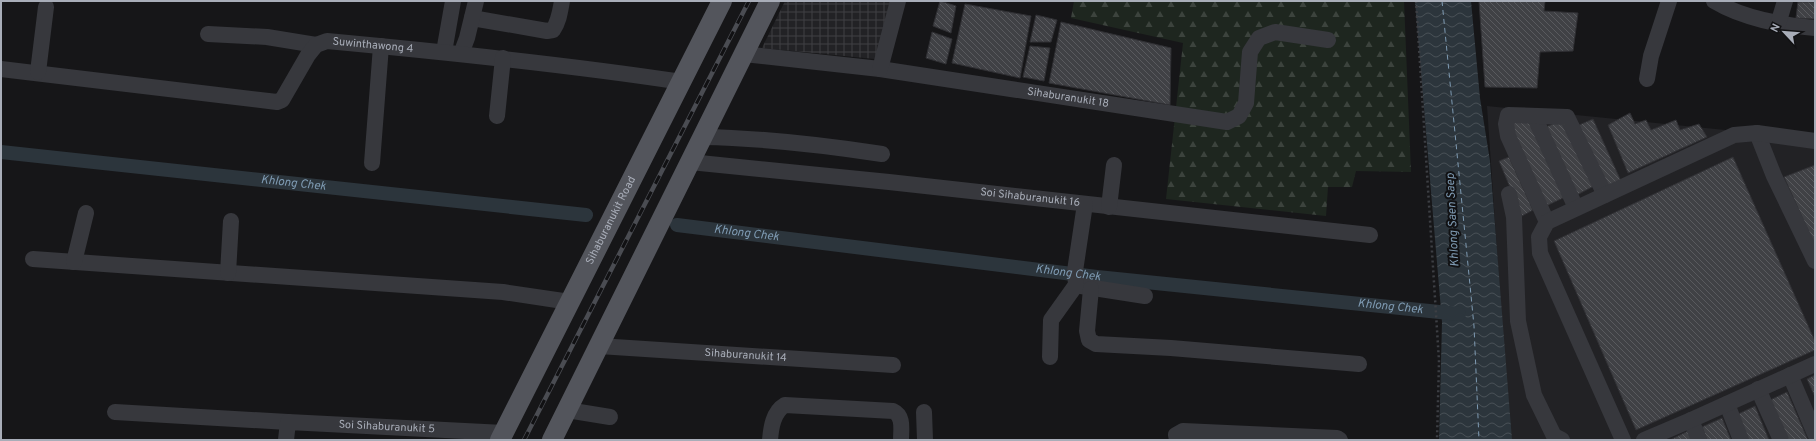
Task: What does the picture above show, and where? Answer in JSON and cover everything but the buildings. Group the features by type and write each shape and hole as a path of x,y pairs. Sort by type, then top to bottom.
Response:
{"main road":[{"name":"Sihaburanukit Road","path":"502,436 722,1"},
{"path":"552,440 770,1"}],"street":[{"path":"444,52 453,1"},
{"path":"461,54 467,38 476,1"},
{"path":"472,18 547,31 553,30 559,18 562,1"},
{"path":"880,69 898,1"},
{"path":"1647,79 1651,56 1669,1"},
{"path":"1714,1 1727,9 1778,24 1815,28"},
{"path":"1778,24 1785,1"},
{"path":"38,72 46,7"},
{"name":"Sihaburanukit 18","path":"744,54 880,69 1227,122 1239,116 1246,103 1250,52 1259,38 1275,32 1328,40"},
{"path":"208,34 267,37 316,45"},
{"name":"Suwinthawong 4","path":"1,69 38,72 277,102 282,100 308,55 316,45 326,41 503,58 618,72 682,82"},
{"path":"372,163 381,46"},
{"path":"497,116 503,58"},
{"path":"1547,222 1508,136 1506,124 1508,115 1567,116 1605,195"},
{"path":"1534,116 1576,208"},
{"path":"1757,133 1774,176 1815,261"},
{"path":"1623,440 1540,253 1539,237 1547,222 1734,135 1757,133 1815,141"},
{"path":"702,137 811,144 882,154"},
{"name":"Soi Sihaburanukit 16","path":"690,162 889,182 1370,235"},
{"path":"1109,207 1114,165"},
{"path":"1510,194 1514,217 1518,321 1534,395 1554,436 1562,440"},
{"path":"1085,204 1074,271 1083,287 1089,340 1096,344 1171,348 1360,364"},
{"path":"74,262 86,213"},
{"path":"228,273 231,221"},
{"path":"33,260 503,292 570,302"},
{"path":"1083,287 1145,296"},
{"path":"1050,357 1051,320 1083,287"},
{"name":"Sihaburanukit 14","path":"599,346 893,365"},
{"path":"1653,438 1815,364"},
{"path":"1790,375 1815,434"},
{"path":"1758,389 1781,440"},
{"path":"1727,404 1741,440"},
{"path":"770,440 776,415 779,408 784,405 893,411 899,414 901,419 901,440"},
{"path":"567,410 610,417"},
{"name":"Soi Sihaburanukit 5","path":"115,412 502,436"},
{"path":"924,412 925,440"},
{"path":"1692,420 1699,440"},
{"path":"286,440 288,422"},
{"path":"1177,440 1176,435 1183,430 1338,438 1340,440"}],"path":[{"path":"1416,1 1439,361 1437,440"}],"shaded area":[{"path":"785,1 893,1 875,59 762,48"},
{"path":"1487,106 1815,139 1815,440 1510,440"}],"green space":[{"path":"1074,1 1404,1 1411,172 1356,171 1352,187 1328,187 1326,216 1166,199 1183,43 1071,18"}],"water":[{"name":"Khlong Saen Saep","path":"1415,1 1471,1 1480,98 1490,161 1512,440 1439,440 1442,322"}],"waterway":[{"name":"Khlong Chek","path":"1,152 586,215"},
{"name":"Khlong Chek","path":"677,225 1097,277 1459,314"}],"ferry route":[{"path":"1442,1 1474,326 1479,440"}],"railway":[{"path":"524,440 749,1"}]}
